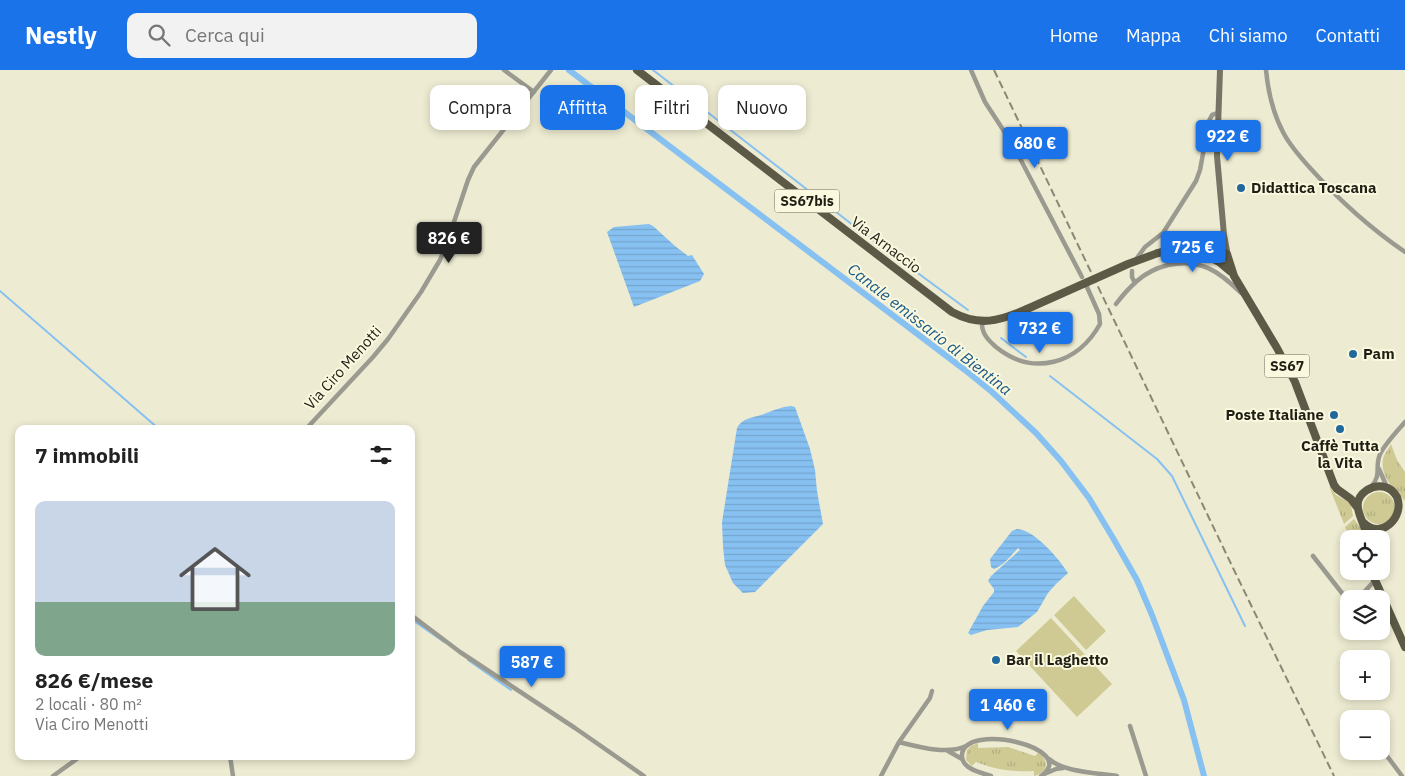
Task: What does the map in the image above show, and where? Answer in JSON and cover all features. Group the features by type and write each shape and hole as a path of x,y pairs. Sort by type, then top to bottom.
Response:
{"main road":[{"name":"Via Arnaccio","path":"637,70 944,306 962,317 982,322 1006,318 1119,268 1158,252 1174,248 1209,253 1224,252 1228,256"},
{"name":"SS67","path":"1220,70 1217,156 1224,236 1234,276 1295,382 1337,489 1357,507 1358,515 1364,523 1366,530"},
{"path":"1209,253 1224,236"},
{"name":"Via Arnaccio","path":"1209,253 1234,276"},
{"path":"1331,477 1346,491 1363,493"},
{"path":"1357,507 1363,493 1370,488 1378,486 1387,488 1402,503 1395,521"},
{"path":"1364,523 1371,528 1382,529 1405,516"},
{"path":"1375,580 1378,590"},
{"path":"1390,616 1403,638 1405,647"}],"street":[{"path":"504,70 534,92"},
{"path":"971,70 986,102 1013,145 1082,277"},
{"path":"1266,70 1269,91 1278,120 1293,148 1326,186 1345,204 1405,252"},
{"name":"Via Ciro Menotti","path":"310,425 373,357 421,292 447,243 471,172 551,71"},
{"path":"1136,258 1145,247 1163,233 1193,186 1199,174 1210,118 1215,113 1218,113"},
{"path":"1116,304 1135,282 1145,275 1164,266 1182,263 1207,267 1218,273 1246,297"},
{"path":"1132,271 1135,282"},
{"path":"982,322 984,333 995,346 1018,360 1036,363 1051,362 1071,356 1085,343 1100,324 1100,319 1087,287"},
{"path":"1370,488 1376,480 1379,455 1405,422"},
{"path":"1378,467 1387,488"},
{"path":"1313,556 1340,590"},
{"path":"1366,590 1375,580"},
{"path":"415,618 460,652 644,776"},
{"path":"881,776 899,742 930,698 932,691"},
{"path":"1130,726 1146,776"},
{"path":"899,742 914,746 956,750 982,740 1009,741 1034,747 1054,763 1064,768"},
{"path":"962,759 962,753 968,745"},
{"path":"947,750 962,759 969,768 991,776"},
{"path":"1042,775 1049,766 1048,758"},
{"path":"54,776 76,760"},
{"path":"231,760 233,776"},
{"path":"1390,760 1402,776"},
{"path":"1042,775 1064,768 1117,776"}],"green space":[{"path":"1391,444 1397,460 1405,472 1405,501 1389,482 1384,472 1383,459"},
{"path":"1329,486 1336,495 1351,505 1353,516 1344,524"},
{"path":"1379,492 1385,493 1390,497 1394,502 1394,514 1390,519 1385,523 1379,524 1373,523 1368,519 1364,514 1363,508 1364,502 1368,497 1373,493"},
{"path":"1354,519 1362,530 1346,530 1345,527"},
{"path":"1074,596 1106,631 1086,650 1054,615"},
{"path":"1051,618 1112,684 1077,717 1016,651"},
{"path":"978,743 978,748 1008,747 1035,756 1039,752 1045,759 1045,769 1034,776 1034,771 1005,770 976,762 972,766 966,760 967,750"}],"water":[{"path":"649,224 688,256 692,255 704,274 700,281 634,307 607,232 614,227"},
{"path":"791,406 795,407 810,449 823,524 755,592 743,593 733,583 725,565 722,522 737,428 739,424 749,418"},
{"path":"1017,529 1031,534 1039,540 1053,553 1068,573 1048,593 1037,612 1018,627 987,630 971,635 968,633 983,606 994,592 988,581 991,576 1020,550 1018,548 1004,563 994,569 991,567 990,559 1012,531"}],"waterway":[{"name":"Canale emissario di Bientina","path":"569,70 965,370 1036,433 1061,461 1089,498 1137,580 1184,700 1204,776"},
{"path":"653,70 858,229 968,310"},
{"path":"0,291 154,425"},
{"path":"1001,338 1026,357"},
{"path":"1050,376 1157,459 1172,476 1245,626"},
{"path":"415,622 444,642"},
{"path":"468,660 511,690"}],"railway":[{"path":"994,70 1334,776"}],"place":[{"name":"Didattica Toscana","path":"1241,188"},
{"name":"Pam","path":"1353,354"},
{"name":"Poste Italiane","path":"1334,415"},
{"name":"Caffè Tutta la Vita","path":"1340,429"},
{"name":"Bar il Laghetto","path":"996,660"}]}
